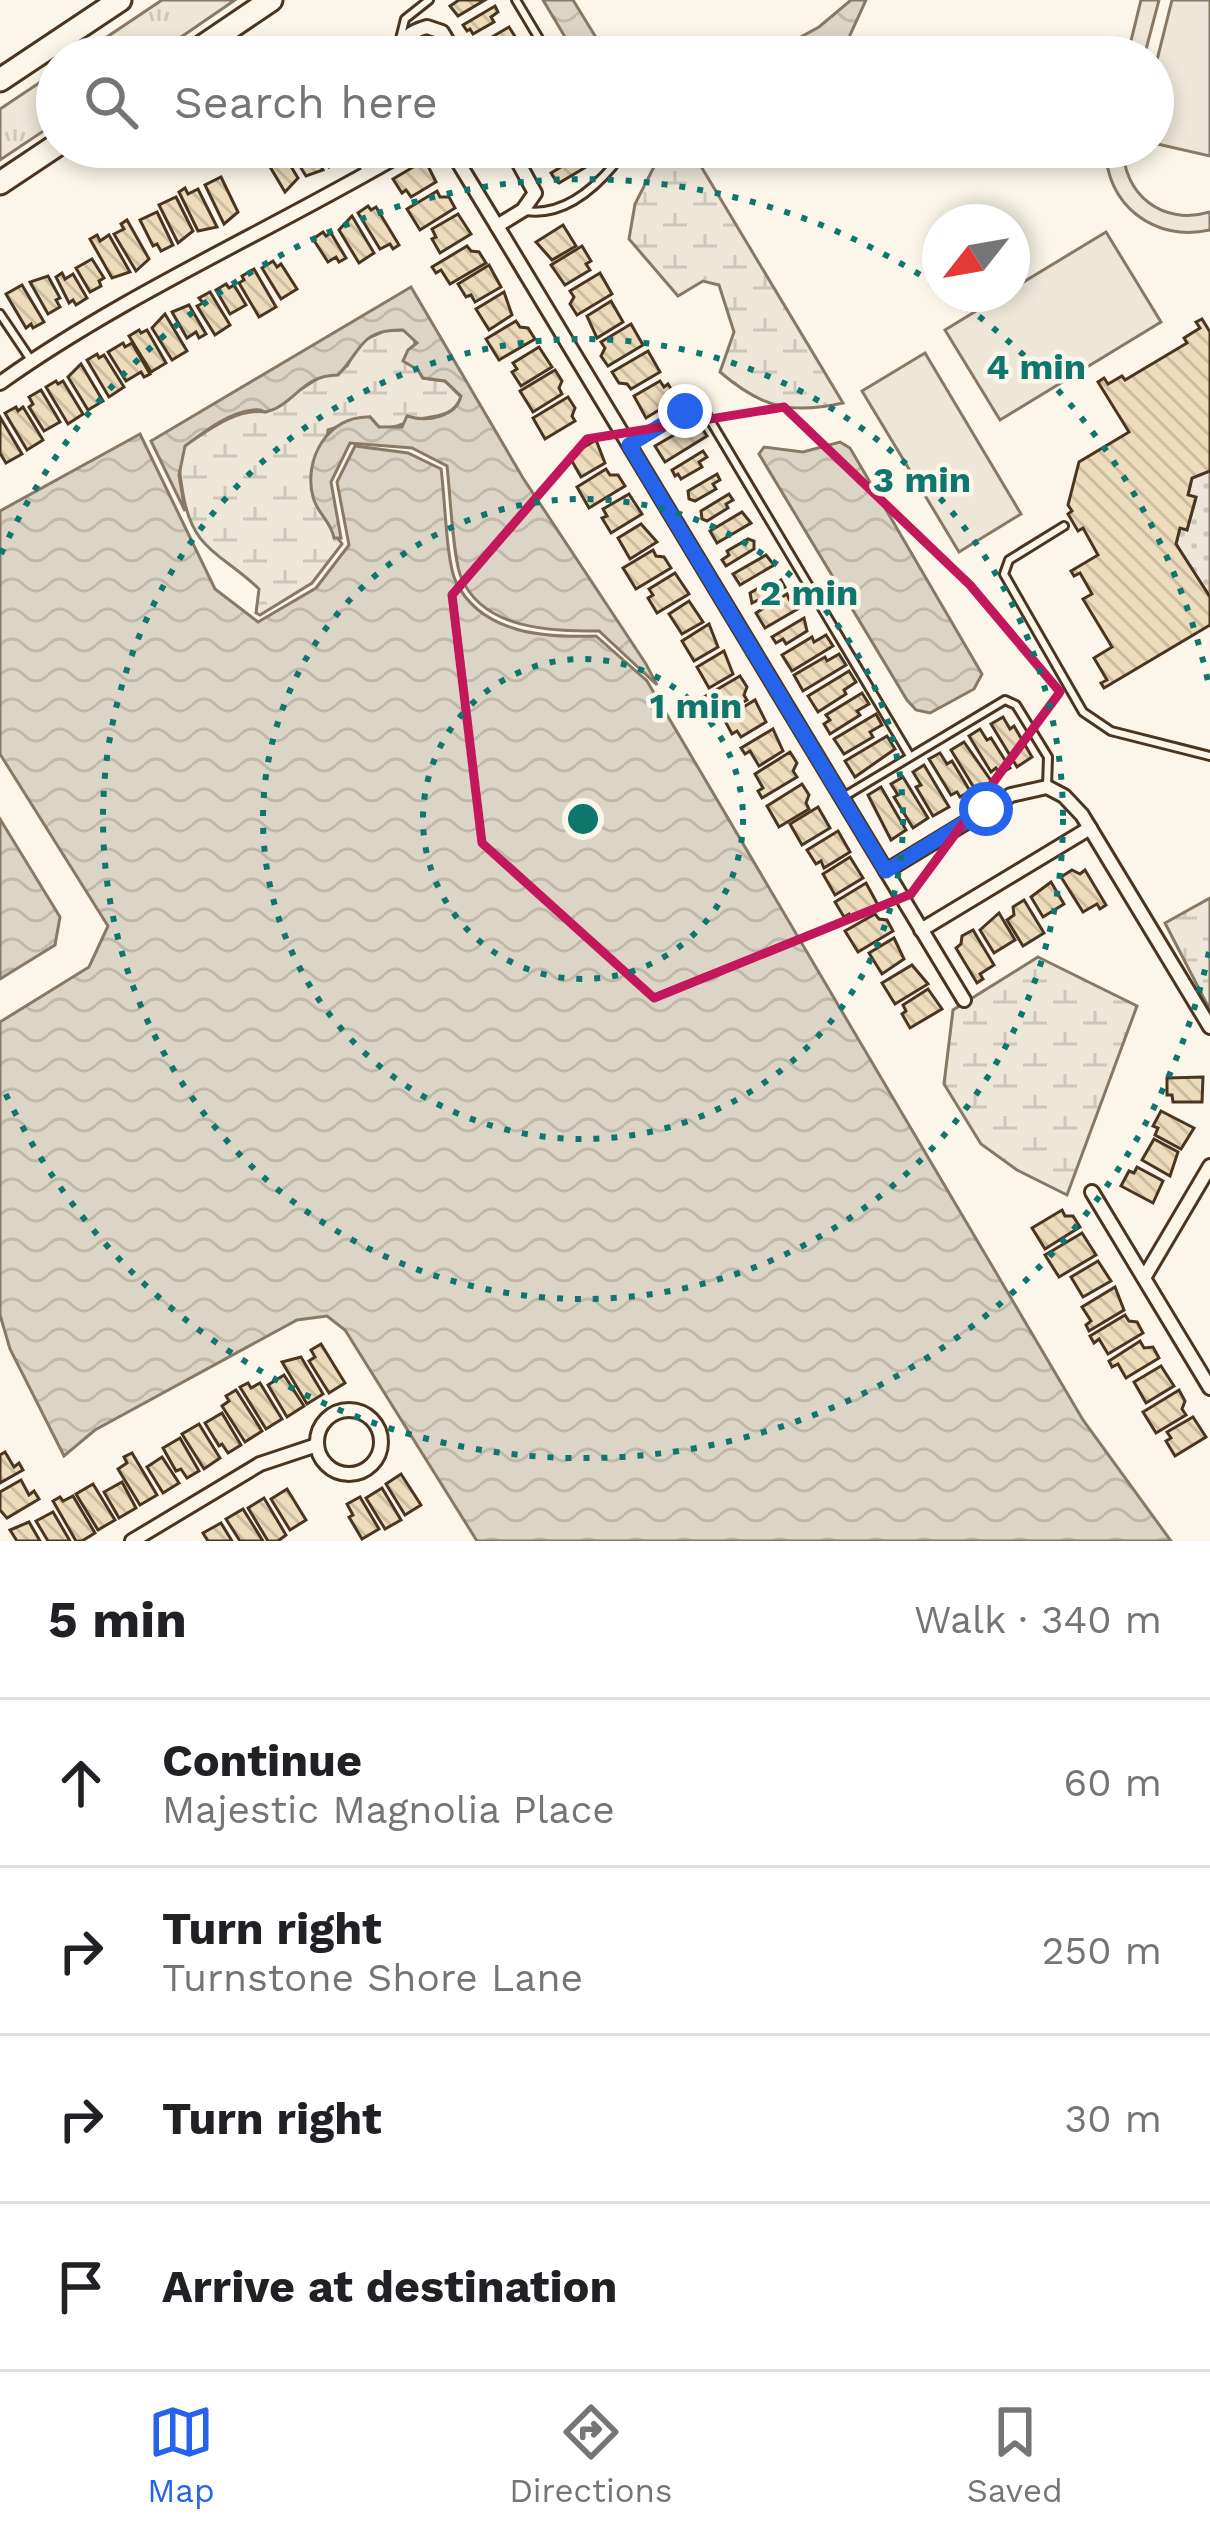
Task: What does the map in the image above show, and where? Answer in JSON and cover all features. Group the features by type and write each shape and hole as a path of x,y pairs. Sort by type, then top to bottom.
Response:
{"highway":[{"path":"66,36 120,0"},
{"path":"218,36 272,0"},
{"path":"0,80 36,56"},
{"path":"0,183 36,159"}],"street":[{"path":"416,36 427,27 445,36"},
{"path":"0,383 85,327 377,168"},
{"path":"462,168 964,1000"},
{"path":"497,226 523,211 535,193 521,168"},
{"path":"886,871 1011,795 1047,787 1064,796 1090,828 1210,1027"},
{"path":"921,930 1090,828"},
{"path":"1144,1278 1210,1166"},
{"path":"1092,1192 1210,1388"},
{"path":"1195,1363 1210,1357"},
{"path":"352,1410 372,1420 381,1440 370,1467 352,1474 332,1469 317,1444 318,1433 331,1416 352,1410"},
{"path":"132,1541 260,1464 317,1444"}],"lane":[{"path":"401,36 405,19 429,0"},
{"path":"516,0 537,36"},
{"path":"365,168 368,173"},
{"path":"523,211 553,212 584,194 611,168"},
{"path":"0,314 32,360"},
{"path":"629,445 685,411 699,409 707,415 910,756"},
{"path":"1064,526 1009,560 1004,574 1082,712 1111,731 1210,756"},
{"path":"842,797 1009,701 1048,757 1047,787"}],"highlighted area":[{"path":"784,407 970,585 1060,692 911,894 654,998 482,843 452,595 587,439"}],"green space":[{"path":"162,0 235,0 183,36 108,36"},
{"path":"1141,0 1159,0 1150,36 1132,36"},
{"path":"1172,0 1210,0 1210,156 1174,148 1174,36 1163,36"},
{"path":"36,85 36,136 0,160 0,109"},
{"path":"653,168 702,168 843,403 807,408 777,405 749,393 720,372 734,332 719,285 703,281 678,296 629,239 635,204"},
{"path":"1108,168 1126,168 1149,203 1177,214 1210,212 1210,230 1170,231 1152,224 1124,202"},
{"path":"1106,232 1161,322 1000,420 945,330 974,312 1030,312 1030,278"},
{"path":"387,330 414,336 423,378 445,381 461,397 444,414 395,427 379,427 370,417 328,430 320,511 342,544 312,583 260,615 256,613 259,589 211,550 194,528 180,475 184,446 233,417 266,412 323,375 347,366 360,342"},
{"path":"925,353 1021,514 959,552 862,391"},
{"path":"1210,471 1210,597 1176,544 1180,528 1187,530 1196,498 1188,495 1192,478"},
{"path":"1210,898 1210,1003 1209,1008 1165,923"},
{"path":"1038,957 1137,1006 1067,1195 1017,1170 981,1144 944,1084 953,1010"}],"water":[{"path":"543,0 573,0 595,36 564,36"},
{"path":"851,0 866,0 850,36 802,36"},
{"path":"411,287 523,478 657,685 599,631 520,624 485,608 471,595 456,556 447,466 412,448 350,443 331,482 341,538 334,538 315,503 311,483 316,454 331,431 355,418 370,417 379,427 402,427 407,416 447,414 461,396 445,381 423,378 403,361 417,343 403,330 369,337 338,375 316,379 280,406 235,415 185,446 179,475 185,511 151,441"},
{"path":"140,434 215,589 258,622 316,588 349,545 337,482 355,446 408,453 441,469 450,560 467,599 482,613 517,629 596,636 647,681 1083,1420 1171,1541 477,1541 345,1330 327,1316 297,1320 95,1430 64,1456 10,1349 0,1315 0,1022 89,967 108,926 0,754 0,511"},
{"path":"840,442 850,448 982,674 974,689 930,713 916,710 907,700 759,454 764,447 803,452"},
{"path":"0,819 60,917 55,945 0,979"}],"building":[{"path":"459,0 485,0 458,16 450,6"},
{"path":"495,6 494,22 473,34 467,31 463,25"},
{"path":"509,27 515,36 494,36"},
{"path":"271,168 292,168 298,178 285,192"},
{"path":"301,168 323,170 306,176"},
{"path":"412,168 429,168 436,182 411,197 393,179"},
{"path":"559,168 584,168 559,183 551,173"},
{"path":"221,177 238,212 224,224 205,185"},
{"path":"185,188 188,194 198,189 217,227 198,231 179,192"},
{"path":"437,191 440,197 449,197 455,208 420,230 407,209"},
{"path":"176,197 193,231 178,243 159,205"},
{"path":"376,207 399,245 380,249 358,213"},
{"path":"157,212 173,245 161,251 157,244 153,246 140,220"},
{"path":"458,214 471,234 440,253 432,229"},
{"path":"352,216 374,253 359,263 339,230"},
{"path":"127,220 149,259 136,271 114,234 124,229 121,224"},
{"path":"563,225 576,246 552,260 536,242"},
{"path":"331,233 346,258 328,262 313,239"},
{"path":"97,235 100,241 109,235 130,272 112,278 90,239"},
{"path":"467,246 486,263 450,284 441,270 436,273 432,267"},
{"path":"582,246 591,261 586,264 590,270 565,285 551,265"},
{"path":"92,259 104,278 90,292 76,268"},
{"path":"273,261 277,267 281,264 297,289 281,299 262,268"},
{"path":"489,265 501,287 475,302 458,284"},
{"path":"254,269 276,307 259,317 239,283"},
{"path":"62,273 65,279 73,274 87,298 76,305 73,300 69,303 56,277"},
{"path":"600,273 612,294 577,315 570,304 574,297 570,291"},
{"path":"48,276 60,307 48,314 30,282"},
{"path":"22,285 44,322 33,328 31,324 26,328 6,294"},
{"path":"234,285 246,305 230,314 216,290"},
{"path":"210,292 230,325 215,335 197,306 203,303 199,298"},
{"path":"504,292 512,315 489,330 476,309"},
{"path":"611,301 623,322 597,338 587,316"},
{"path":"189,305 206,334 199,338 196,332 187,338 172,312"},
{"path":"165,314 187,351 172,360 152,328"},
{"path":"1202,319 1210,332 1210,471 1192,478 1188,495 1196,497 1187,530 1180,528 1176,544 1210,597 1210,625 1104,688 1101,683 1107,680 1094,658 1112,647 1083,599 1092,594 1080,573 1074,576 1071,571 1098,555 1083,528 1078,531 1068,514 1079,462 1129,432 1098,382 1104,378 1108,384 1122,376 1125,380 1187,343 1184,338 1200,328 1196,322"},
{"path":"516,321 535,339 499,360 486,339"},
{"path":"631,324 643,345 608,366 601,356 605,348 601,342"},
{"path":"147,330 166,363 151,372 129,336"},
{"path":"123,343 125,347 132,343 150,374 144,377 141,372 126,381 108,352"},
{"path":"539,347 552,367 521,386 512,372 517,369 513,363"},
{"path":"648,351 660,372 631,389 619,383 612,372"},
{"path":"97,354 99,358 104,355 124,387 109,397 87,360"},
{"path":"81,364 103,401 88,410 68,377"},
{"path":"555,370 562,381 562,394 533,412 520,391"},
{"path":"63,381 83,414 68,424 46,387"},
{"path":"660,381 664,387 668,384 677,399 646,418 634,396"},
{"path":"41,390 60,422 44,431 29,407 33,404 29,397"},
{"path":"568,397 575,408 575,421 545,439 533,418"},
{"path":"16,407 18,411 23,407 43,440 27,450 5,413"},
{"path":"0,417 22,454 6,463 0,453"},
{"path":"700,425 707,436 665,462 655,446"},
{"path":"596,440 605,463 581,477 569,456"},
{"path":"703,451 707,457 699,462 702,467 681,479 675,476 672,470"},
{"path":"606,469 625,486 589,508 577,487"},
{"path":"717,474 716,489 695,501 689,499 688,491"},
{"path":"629,494 642,514 611,533 602,518 607,516 603,509"},
{"path":"729,494 733,500 726,504 728,508 707,521 702,519 701,511"},
{"path":"742,512 751,523 717,543 710,531"},
{"path":"641,524 657,542 630,559 618,538"},
{"path":"748,539 754,541 754,549 726,566 722,560 729,555 727,551"},
{"path":"653,550 671,568 636,589 623,568"},
{"path":"766,555 774,565 740,585 733,574"},
{"path":"675,573 689,594 657,613 648,598 653,595 649,589"},
{"path":"781,580 785,587 752,603 750,593"},
{"path":"800,591 808,603 765,628 756,613"},
{"path":"689,601 703,622 682,634 669,614"},
{"path":"804,618 807,631 786,644 783,639 776,643 772,637"},
{"path":"709,624 718,647 694,661 682,641"},
{"path":"826,635 833,646 792,671 782,655 812,637 814,642"},
{"path":"724,651 733,674 709,688 697,667"},
{"path":"839,654 846,665 803,691 794,675"},
{"path":"849,671 856,682 818,712 808,696"},
{"path":"740,676 747,687 747,700 717,718 704,697"},
{"path":"862,693 869,704 830,734 824,724 830,720 826,715"},
{"path":"755,700 766,722 741,737 737,731 732,734 724,719"},
{"path":"876,714 882,725 870,732 873,737 844,754 834,739"},
{"path":"1003,717 1010,729 1014,726 1032,757 1017,767 991,724"},
{"path":"773,729 783,751 759,766 750,751 745,754 741,748"},
{"path":"980,729 1010,768 1000,774 996,768 991,772 969,736"},
{"path":"887,736 895,749 855,777 845,761"},
{"path":"964,742 992,782 976,791 951,750"},
{"path":"790,752 797,763 793,771 797,777 762,798 758,791 763,788 755,774"},
{"path":"940,753 947,764 952,761 970,791 960,797 957,792 951,795 929,759"},
{"path":"924,765 949,807 933,816 913,772"},
{"path":"903,777 928,818 913,828 891,784"},
{"path":"802,784 809,795 809,809 779,827 767,806"},
{"path":"881,787 906,830 891,840 868,795"},
{"path":"818,807 830,828 802,845 790,824"},
{"path":"838,831 850,852 824,868 821,861 816,864 807,850"},
{"path":"850,857 863,878 835,895 823,874"},
{"path":"1072,870 1080,874 1085,870 1106,905 1083,912 1061,877"},
{"path":"1051,882 1064,904 1043,917 1031,897"},
{"path":"866,883 878,905 852,920 849,914 844,917 835,902"},
{"path":"1024,900 1044,933 1023,946 1007,920 1014,915 1013,907"},
{"path":"999,913 1015,940 994,953 980,930"},
{"path":"875,914 887,920 893,931 858,952 845,931"},
{"path":"973,930 994,965 980,974 983,979 977,983 956,948 962,936"},
{"path":"894,938 904,959 882,974 869,953"},
{"path":"912,965 928,984 895,1004 882,983"},
{"path":"928,989 942,1009 910,1028 903,1005"},
{"path":"1203,1077 1202,1102 1173,1102 1172,1095 1167,1095 1167,1078"},
{"path":"1161,1111 1194,1128 1181,1149 1155,1135 1158,1128 1153,1126"},
{"path":"1154,1139 1178,1152 1170,1176 1142,1160"},
{"path":"1137,1167 1163,1181 1153,1203 1121,1186"},
{"path":"1062,1210 1080,1227 1045,1249 1032,1228"},
{"path":"1082,1233 1096,1255 1059,1277 1045,1255"},
{"path":"1098,1261 1111,1281 1083,1297 1071,1277"},
{"path":"1115,1287 1124,1310 1089,1331 1086,1325 1091,1321 1082,1307"},
{"path":"1125,1315 1143,1333 1108,1354 1099,1339 1094,1343 1090,1336"},
{"path":"1140,1341 1144,1348 1153,1347 1159,1358 1126,1378 1118,1364 1112,1367 1109,1361"},
{"path":"321,1344 345,1383 329,1393 309,1361 315,1357 311,1350"},
{"path":"301,1357 323,1394 307,1404 282,1362"},
{"path":"1161,1366 1174,1386 1146,1403 1134,1382"},
{"path":"284,1375 304,1406 287,1417 268,1385"},
{"path":"248,1383 251,1388 260,1383 282,1419 266,1429 240,1387"},
{"path":"236,1390 262,1431 245,1442 222,1406"},
{"path":"1179,1390 1186,1415 1156,1433 1143,1412"},
{"path":"222,1413 241,1445 228,1453 205,1423"},
{"path":"1193,1417 1206,1437 1175,1456 1166,1441 1171,1438 1167,1432"},
{"path":"199,1424 220,1458 204,1469 182,1434"},
{"path":"180,1438 199,1471 187,1478 181,1469 176,1471 163,1448"},
{"path":"5,1452 14,1467 19,1463 23,1470 0,1483 0,1455"},
{"path":"132,1453 157,1495 140,1505 118,1469"},
{"path":"162,1457 179,1483 163,1493 147,1467"},
{"path":"401,1474 421,1505 405,1515 386,1484"},
{"path":"21,1480 29,1495 34,1491 39,1499 7,1518 0,1510 0,1492"},
{"path":"122,1482 136,1508 119,1518 104,1492"},
{"path":"93,1484 115,1520 98,1530 76,1494"},
{"path":"382,1488 401,1520 385,1529 366,1498"},
{"path":"287,1489 306,1520 290,1530 271,1499"},
{"path":"73,1496 95,1533 82,1541 76,1541 53,1501"},
{"path":"360,1497 379,1529 362,1539 347,1504"},
{"path":"264,1498 286,1535 278,1541 268,1541 248,1508"},
{"path":"243,1509 263,1541 240,1541 226,1519"},
{"path":"53,1512 70,1541 48,1541 36,1521"},
{"path":"29,1522 40,1541 17,1541 10,1530"},
{"path":"221,1523 232,1541 208,1541 203,1533"}],"route":[{"path":"685,411 629,445 886,871 986,809"}]}
